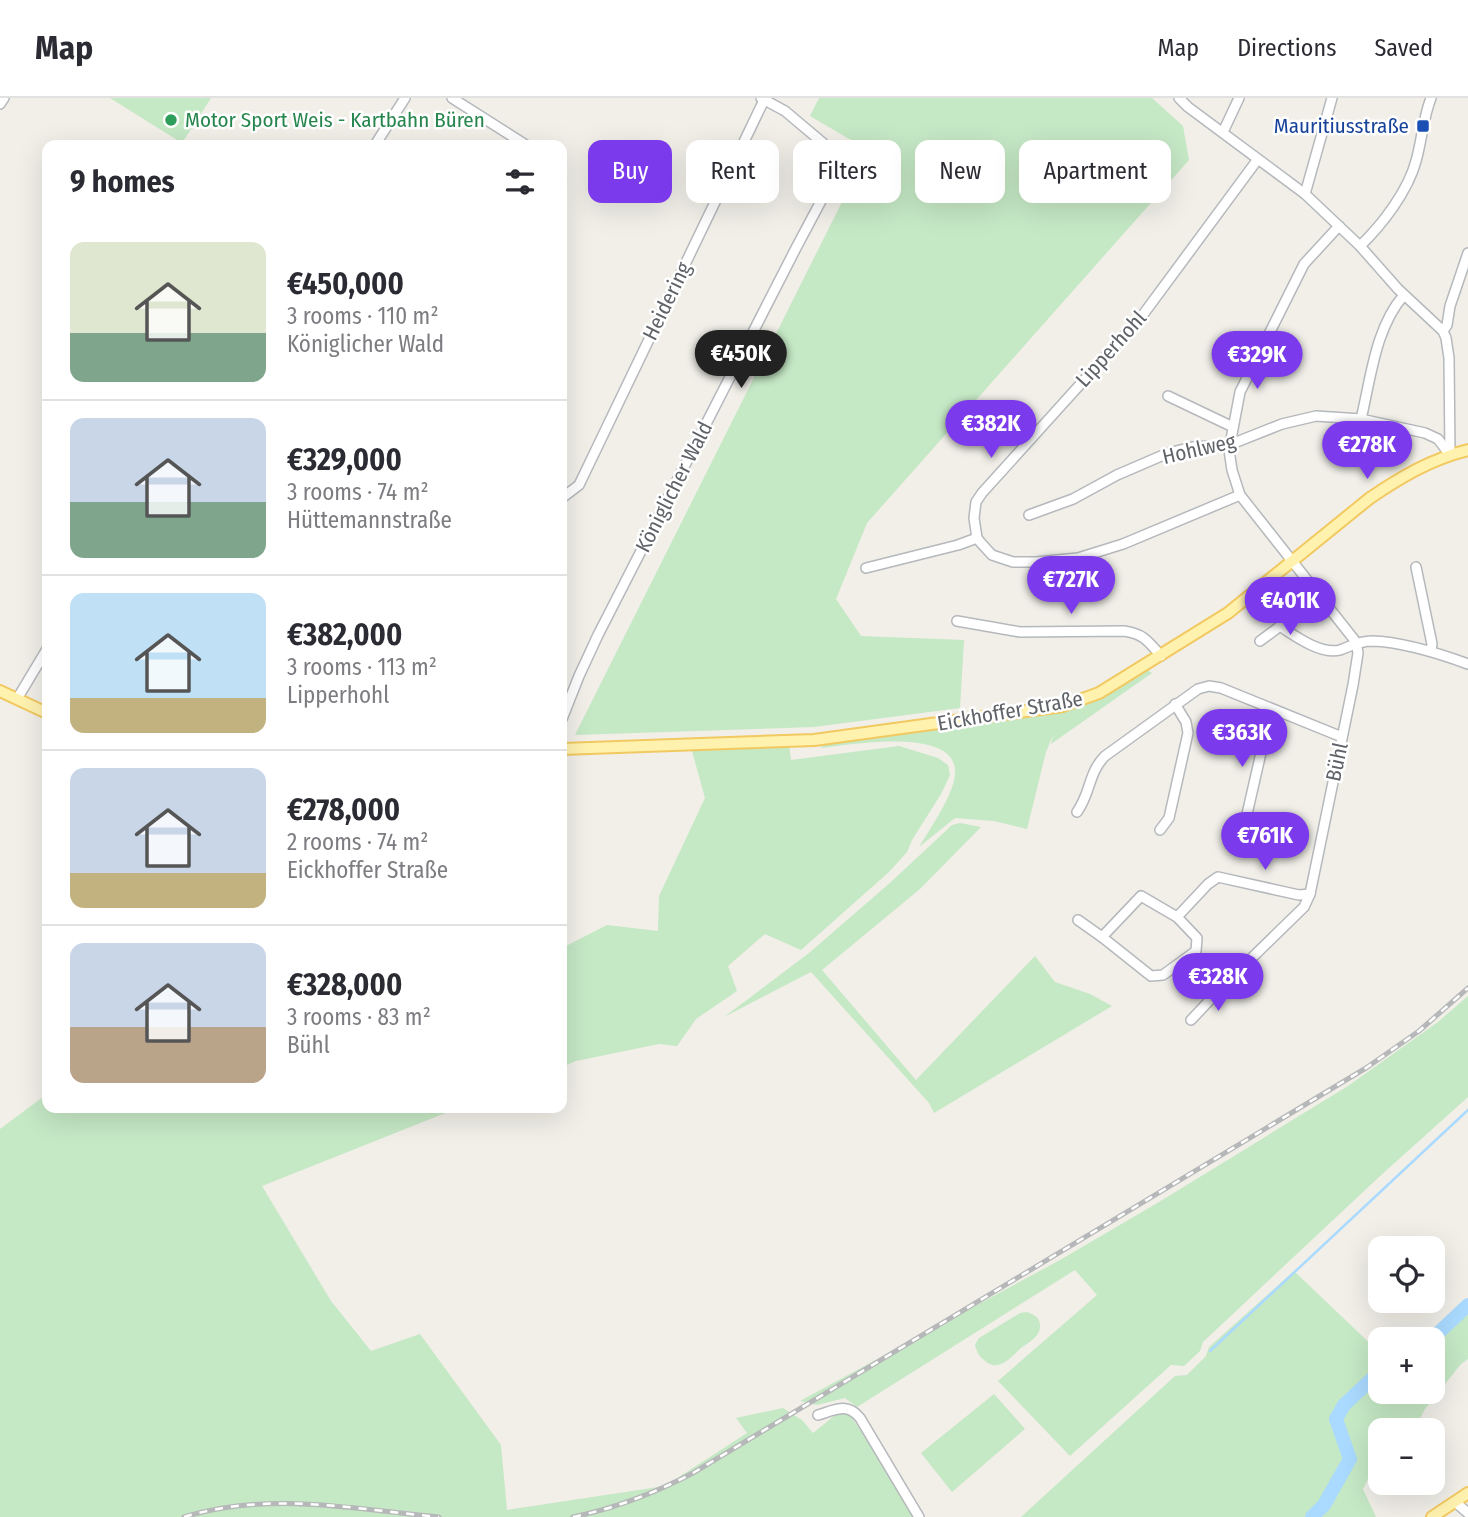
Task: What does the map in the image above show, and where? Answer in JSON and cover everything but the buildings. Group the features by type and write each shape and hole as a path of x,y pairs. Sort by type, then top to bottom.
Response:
{"main road":[{"name":"Eickhoffer Straße","path":"567,749 814,740 1063,706 1099,694 1228,613 1370,498 1394,482 1415,469 1468,450"},
{"path":"0,691 42,711"},
{"path":"1432,1517 1468,1493"}],"street":[{"path":"0,104 4,98"},
{"path":"378,140 405,98"},
{"path":"452,98 518,140"},
{"path":"1179,98 1305,194 1443,331 1449,358 1450,455"},
{"path":"1223,132 1238,98"},
{"path":"1305,194 1332,98"},
{"path":"1360,246 1371,236 1407,186 1431,98"},
{"name":"Heidering","path":"567,494 579,485 763,99"},
{"name":"Königlicher Wald","path":"567,706 598,635 838,169 839,160 835,154 785,111 763,99"},
{"name":"Lipperhohl","path":"977,538 974,518 976,502 982,493 1142,316 1258,159"},
{"path":"1339,226 1304,264 1288,295 1240,392 1229,445 1231,470 1240,495 1356,642"},
{"path":"1443,331 1468,253"},
{"path":"1361,419 1377,348 1387,323 1404,295"},
{"path":"1168,396 1233,427"},
{"name":"Hohlweg","path":"1029,515 1073,499 1117,475 1168,453 1192,447 1229,445 1282,424 1316,416 1361,419 1425,433 1438,439 1450,455"},
{"path":"866,568 977,538 992,555 1013,562 1079,558 1123,544 1240,495"},
{"path":"1416,567 1431,650"},
{"path":"1260,641 1287,621 1290,610"},
{"path":"957,621 1020,632 1137,633 1161,656"},
{"path":"1280,626 1305,642 1327,650 1338,650 1356,642 1371,641 1431,650 1468,664"},
{"name":"Bühl","path":"1191,1020 1304,906 1310,894 1353,685 1358,653 1356,642"},
{"path":"16,699 42,657"},
{"path":"1077,812 1085,801 1097,764 1198,689 1209,686 1221,688 1342,737"},
{"path":"1160,830 1169,818 1188,733 1186,722 1175,704"},
{"path":"1235,846 1242,836 1271,709"},
{"path":"1177,917 1218,877 1299,895 1310,894"},
{"path":"1078,920 1152,976 1163,975 1196,951 1198,937 1177,917 1142,896 1102,937"},
{"path":"818,1415 839,1408 849,1408 855,1412 919,1517"},
{"path":"1455,1502 1468,1513"}],"green space":[{"name":"Motor Sport Weis - Kartbahn Büren","path":"110,98 211,98 184,140 177,140"},
{"path":"819,98 1152,98 1183,126 1189,160 1171,180 1171,140 1019,140 1019,203 1151,203 867,523 836,599 861,636 964,640 960,708 814,727 575,735 841,203 901,203 901,140 851,140 810,116"},
{"path":"1148,670 1152,673 1051,744 1053,735 1046,752 1027,829 994,821 955,818 919,847 941,811 954,782 951,759 940,749 921,743 876,742 820,748 828,742 1067,710 1102,697"},
{"path":"789,745 791,760 899,746 938,758 948,765 950,775 907,852 889,872 801,950 765,934 728,966 737,991 696,1019 677,1046 659,1044 567,1065 567,945 607,925 658,931 659,896 705,798 692,751"},
{"path":"960,823 981,827 920,889 822,970 916,1080 1035,956 1055,982 1090,994 1112,1006 934,1113 929,1103 811,972 724,1017 809,953 952,825"},
{"path":"1468,996 1468,1097 1203,1342 1200,1351 1184,1366 1171,1365 1070,1456 998,1381 1097,1295 1075,1270 857,1407 845,1398 817,1405 800,1401 1060,1260 1159,1202 1348,1086 1438,1022"},
{"path":"42,1098 42,1113 445,1113 262,1186 331,1301 371,1351 420,1334 501,1445 507,1510 665,1486 747,1433 736,1418 783,1408 802,1420 813,1433 839,1412 849,1413 914,1517 0,1517 0,1129"},
{"path":"1294,1271 1368,1342 1368,1404 1429,1404 1420,1418 1368,1418 1368,1479 1363,1489 1376,1517 1021,1517 1175,1376 1187,1375 1206,1356 1209,1347"},
{"path":"1468,1310 1468,1359 1445,1384 1445,1331"},
{"path":"1027,1312 1040,1322 1035,1337 1002,1364 993,1365 983,1359 975,1345 979,1338 1020,1313"},
{"path":"994,1394 1025,1429 952,1492 921,1453"}],"waterway":[{"path":"1210,1351 1468,1110"},
{"path":"1445,1327 1468,1305"},
{"path":"1312,1517 1324,1505 1350,1459 1336,1419 1344,1405 1368,1383"}],"railway":[{"path":"573,1517 635,1499 693,1473 1366,1068 1419,1031 1468,988"},
{"path":"184,1517 216,1509 280,1503 439,1517"}],"place":[{"name":"Motor Sport Weis - Kartbahn Büren","path":"171,120"},
{"name":"Mauritiusstraße","path":"1423,126"}]}
